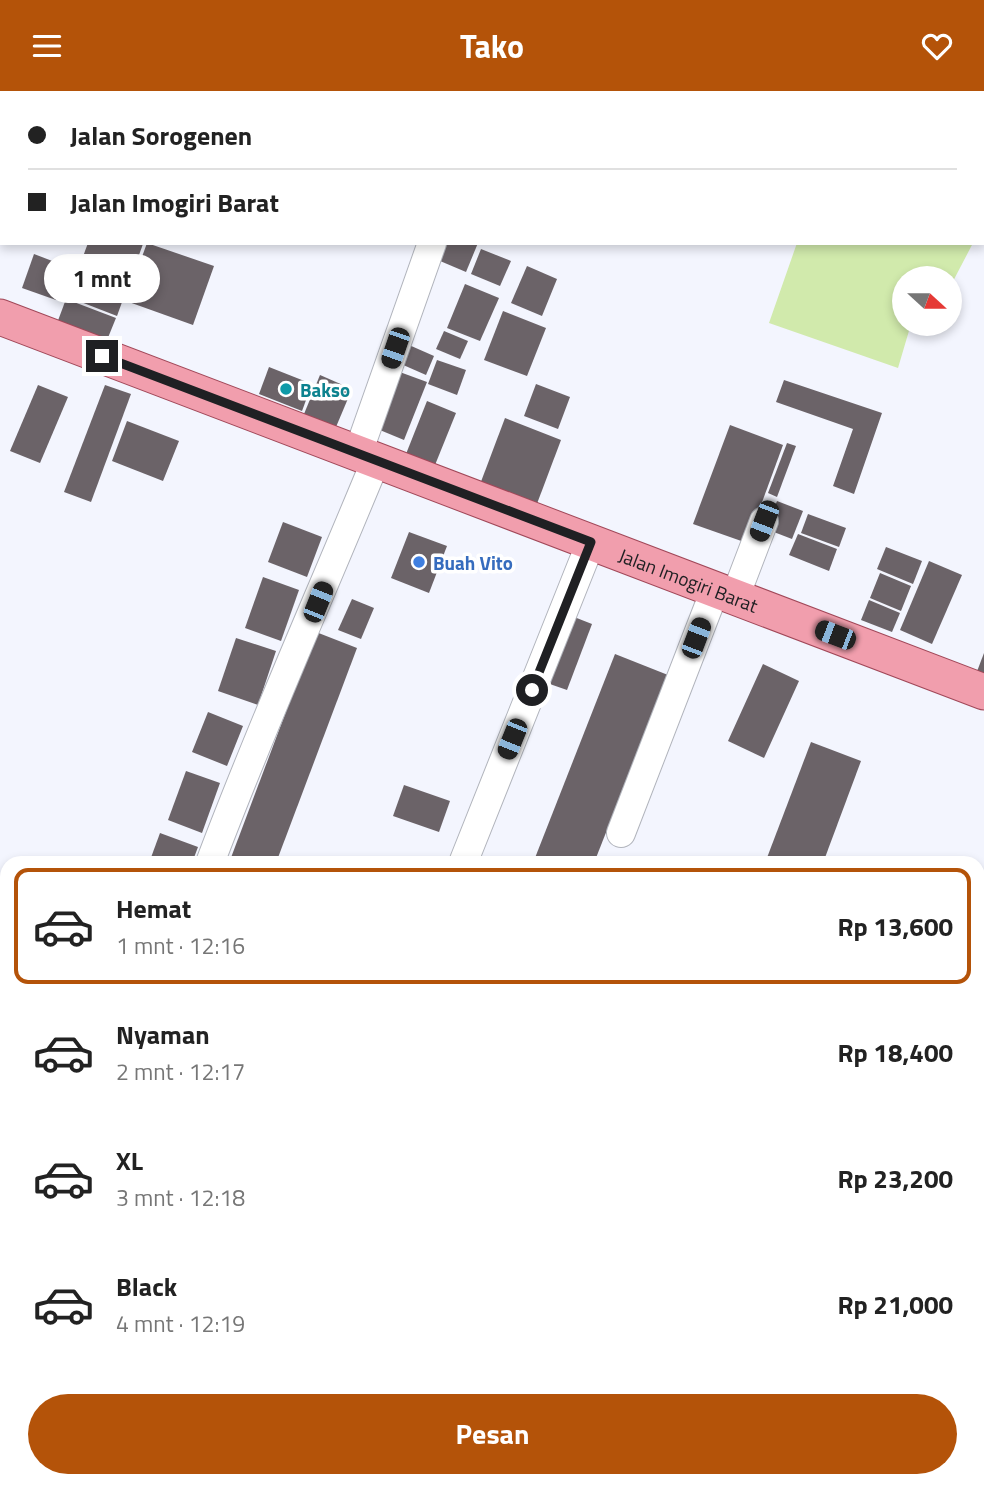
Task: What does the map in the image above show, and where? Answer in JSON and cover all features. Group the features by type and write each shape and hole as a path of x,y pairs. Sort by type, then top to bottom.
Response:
{"main road":[{"name":"Jalan Imogiri Barat","path":"0,317 984,692"}],"street":[{"path":"214,856 245,771 318,602 367,456 431,245"},
{"path":"621,833 725,593 764,521"},
{"path":"466,856 591,542"}],"green space":[{"path":"796,245 972,245 961,266 892,266 892,336 907,336 898,368 769,323"}],"building":[{"path":"87,245 143,245 117,316 68,297"},
{"path":"146,245 214,266 193,325 126,301"},
{"path":"438,245 477,245 466,272 433,258"},
{"path":"481,249 511,261 500,286 471,274"},
{"path":"34,254 68,267 56,300 22,288"},
{"path":"527,266 557,279 542,316 511,303"},
{"path":"465,284 499,298 480,341 447,328"},
{"path":"66,299 116,318 105,345 56,326"},
{"path":"503,311 546,328 527,376 484,360"},
{"path":"444,331 468,341 460,359 436,349"},
{"path":"409,345 434,356 426,375 401,364"},
{"path":"437,360 466,370 457,395 428,384"},
{"name":"Bakso","path":"269,367 312,384 302,411 259,394"},
{"path":"397,371 427,382 404,440 375,428"},
{"path":"320,375 352,389 336,427 304,414"},
{"path":"784,380 882,413 854,494 833,486 853,429 776,402"},
{"path":"536,384 570,397 558,429 524,416"},
{"path":"38,385 68,397 40,463 10,451"},
{"path":"105,385 131,394 91,502 64,492"},
{"path":"427,401 456,413 435,465 406,454"},
{"path":"505,418 561,440 535,509 479,487"},
{"path":"127,421 179,441 163,481 112,461"},
{"path":"730,425 783,445 747,543 693,524"},
{"path":"787,443 796,446 777,497 768,493"},
{"path":"777,501 803,511 792,539 766,529"},
{"path":"808,514 846,528 839,547 801,533"},
{"path":"283,522 322,537 307,577 268,562"},
{"name":"Buah Vito","path":"409,532 447,546 429,593 391,578"},
{"path":"798,534 837,549 829,571 789,555"},
{"path":"886,547 922,561 913,584 877,569"},
{"path":"929,561 962,575 932,644 900,630"},
{"path":"880,573 911,586 901,611 870,598"},
{"path":"263,577 299,590 281,641 245,628"},
{"path":"352,599 374,608 361,639 338,630"},
{"path":"869,600 900,613 892,632 861,620"},
{"path":"569,615 592,624 567,690 544,682"},
{"path":"316,632 357,648 279,856 232,856"},
{"path":"236,638 276,651 258,705 218,691"},
{"path":"984,653 984,677 976,674"},
{"path":"615,654 668,675 597,856 536,856"},
{"path":"763,664 799,681 764,758 728,741"},
{"path":"208,712 243,726 227,766 192,752"},
{"path":"811,742 861,761 826,856 768,856"},
{"path":"186,771 220,783 202,833 168,820"},
{"path":"404,785 450,801 439,832 393,816"},
{"path":"160,833 198,847 195,856 152,856"}],"place":[{"name":"Bakso","path":"286,389"},
{"name":"Buah Vito","path":"419,562"}],"route":[{"path":"102,356 591,542 532,690"}]}
